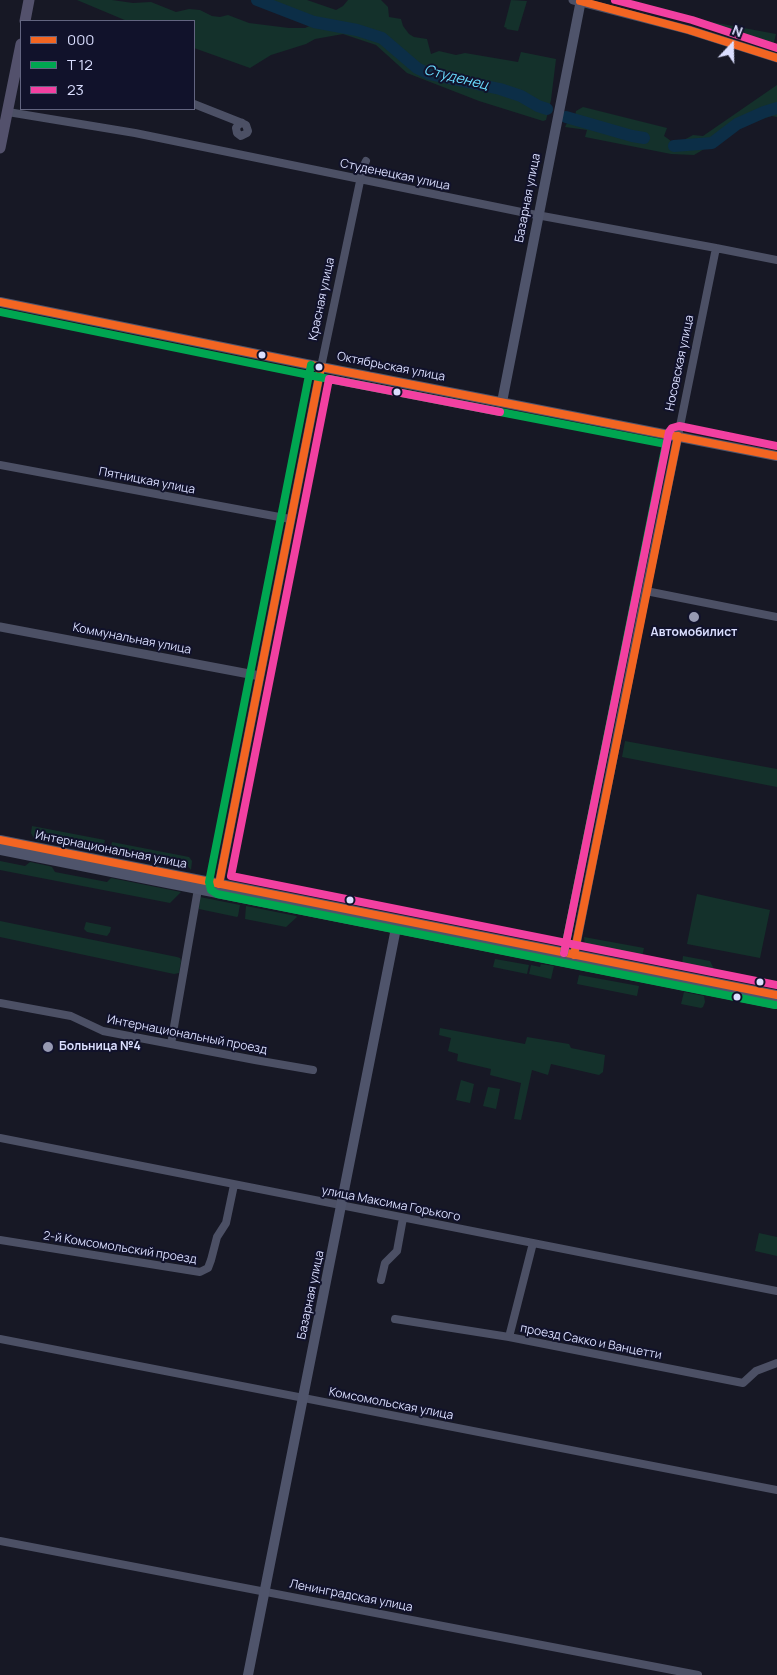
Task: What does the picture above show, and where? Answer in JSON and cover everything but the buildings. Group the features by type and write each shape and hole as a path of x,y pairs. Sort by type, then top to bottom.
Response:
{"main road":[{"path":"25,20 29,0"},
{"name":"Базарная улица","path":"502,402 578,0"},
{"path":"0,148 4,112 20,48"},
{"name":"Октябрьская улица","path":"0,302 777,456"},
{"name":"Интернациональная улица","path":"0,840 218,888 397,924 574,959 777,995"},
{"name":"Интернациональная улица","path":"0,850 198,889 218,888"},
{"name":"Базарная улица","path":"248,1675 397,924"},
{"name":"Интернациональная улица","path":"574,959 777,1004"}],"street":[{"path":"578,0 690,30 777,58"},
{"path":"195,104 242,124"},
{"name":"Студенецкая улица","path":"4,112 144,135 360,180 777,260"},
{"name":"Красная улица","path":"218,888 290,519 360,180 366,162"},
{"name":"Носовская улица","path":"574,959 716,248"},
{"name":"Пятницкая улица","path":"0,465 290,519"},
{"path":"646,591 777,617"},
{"name":"Коммунальная улица","path":"0,627 260,676"},
{"path":"171,1044 198,889"},
{"name":"Интернациональный проезд","path":"0,1003 71,1016 103,1031 313,1070"},
{"name":"улица Максима Горького","path":"0,1138 777,1291"},
{"name":"2-й Комсомольский проезд","path":"0,1240 200,1272 208,1268 216,1238 226,1223 234,1184"},
{"path":"381,1280 384,1263 397,1251 403,1218"},
{"path":"509,1337 533,1243"},
{"name":"проезд Сакко и Ванцетти","path":"395,1319 509,1337 743,1383 756,1371 777,1363"},
{"name":"Комсомольская улица","path":"0,1339 777,1490"},
{"name":"Ленинградская улица","path":"0,1541 698,1675"}],"green space":[{"path":"77,0 151,2 176,12 189,9 200,10 212,16 228,15 249,23 305,28 314,24 313,19 309,15 264,0 307,0 336,10 348,0 381,0 388,7 389,17 401,19 403,26 409,34 414,37 427,39 431,54 439,51 456,55 465,53 518,62 521,52 556,59 551,100 546,120 543,121 479,101 407,73 376,45 343,34 315,39 306,44 271,55 250,68 195,48 195,20 125,20"},
{"path":"511,0 527,1 518,31 504,27"},
{"path":"695,19 776,34 773,46 713,29"},
{"path":"777,85 777,117 772,116 737,126 694,155 671,154 585,137 587,130 565,127 567,123 574,123 576,111 583,107 667,128 664,136 671,141 682,141 693,135 703,136"},
{"path":"625,741 777,769 777,787 622,757"},
{"path":"32,826 105,840 103,848 99,852 79,848 77,844 53,839 49,843 35,840 31,833"},
{"path":"112,842 189,857 192,861 191,870 186,864 116,850 111,846"},
{"path":"0,861 25,866 30,862 52,867 55,872 107,882 111,878 181,892 170,903 0,870"},
{"path":"697,894 770,910 760,958 687,944"},
{"path":"200,897 240,905 238,916 199,909"},
{"path":"246,906 297,917 286,927 245,919"},
{"path":"0,921 177,957 181,961 179,973 174,974 0,937"},
{"path":"86,922 111,927 110,932 107,936 87,932 84,929"},
{"path":"584,937 644,948 641,962 632,960 633,953 610,949 609,956 593,953 585,946"},
{"path":"683,956 710,961 716,973 711,970 682,964"},
{"path":"495,959 529,965 527,974 493,967"},
{"path":"541,964 554,966 551,979 529,974 531,965 540,967"},
{"path":"579,975 639,986 637,996 577,984"},
{"path":"684,992 704,996 705,1002 703,1007 681,1004"},
{"path":"440,1028 525,1044 527,1037 569,1044 571,1048 605,1055 603,1072 599,1075 551,1064 548,1075 532,1070 521,1120 514,1119 521,1083 490,1075 491,1069 457,1061 458,1054 448,1051 451,1038 439,1035"},
{"path":"461,1080 474,1084 470,1103 456,1100"},
{"path":"488,1087 500,1089 496,1109 483,1106"},
{"path":"759,1233 777,1237 777,1256 755,1251"}],"waterway":[{"name":"Студенец","path":"257,0 314,22 357,30 382,38 417,68 429,74 500,89 521,96 547,109"},
{"name":"Студенец","path":"674,146 712,143 737,124 777,108"},
{"name":"Студенец","path":"566,117 644,138"}],"transit line":[{"name":"23","path":"615,0 692,20 777,48"},
{"name":"000","path":"580,1 689,30 777,58"},
{"name":"000","path":"0,302 777,456"},
{"path":"0,312 319,377 666,444 564,953"},
{"path":"311,365 209,882 211,890 217,894 775,1005"},
{"name":"000","path":"219,884 321,367"},
{"name":"23","path":"500,412 329,379 231,876 777,985"},
{"name":"23","path":"564,953 669,432 672,428 679,426 777,446"},
{"name":"000","path":"574,955 678,436"},
{"name":"000","path":"0,840 777,995"}],"place":[{"name":"Автомобилист","path":"694,617"},
{"name":"Больница №4","path":"48,1047"}]}
